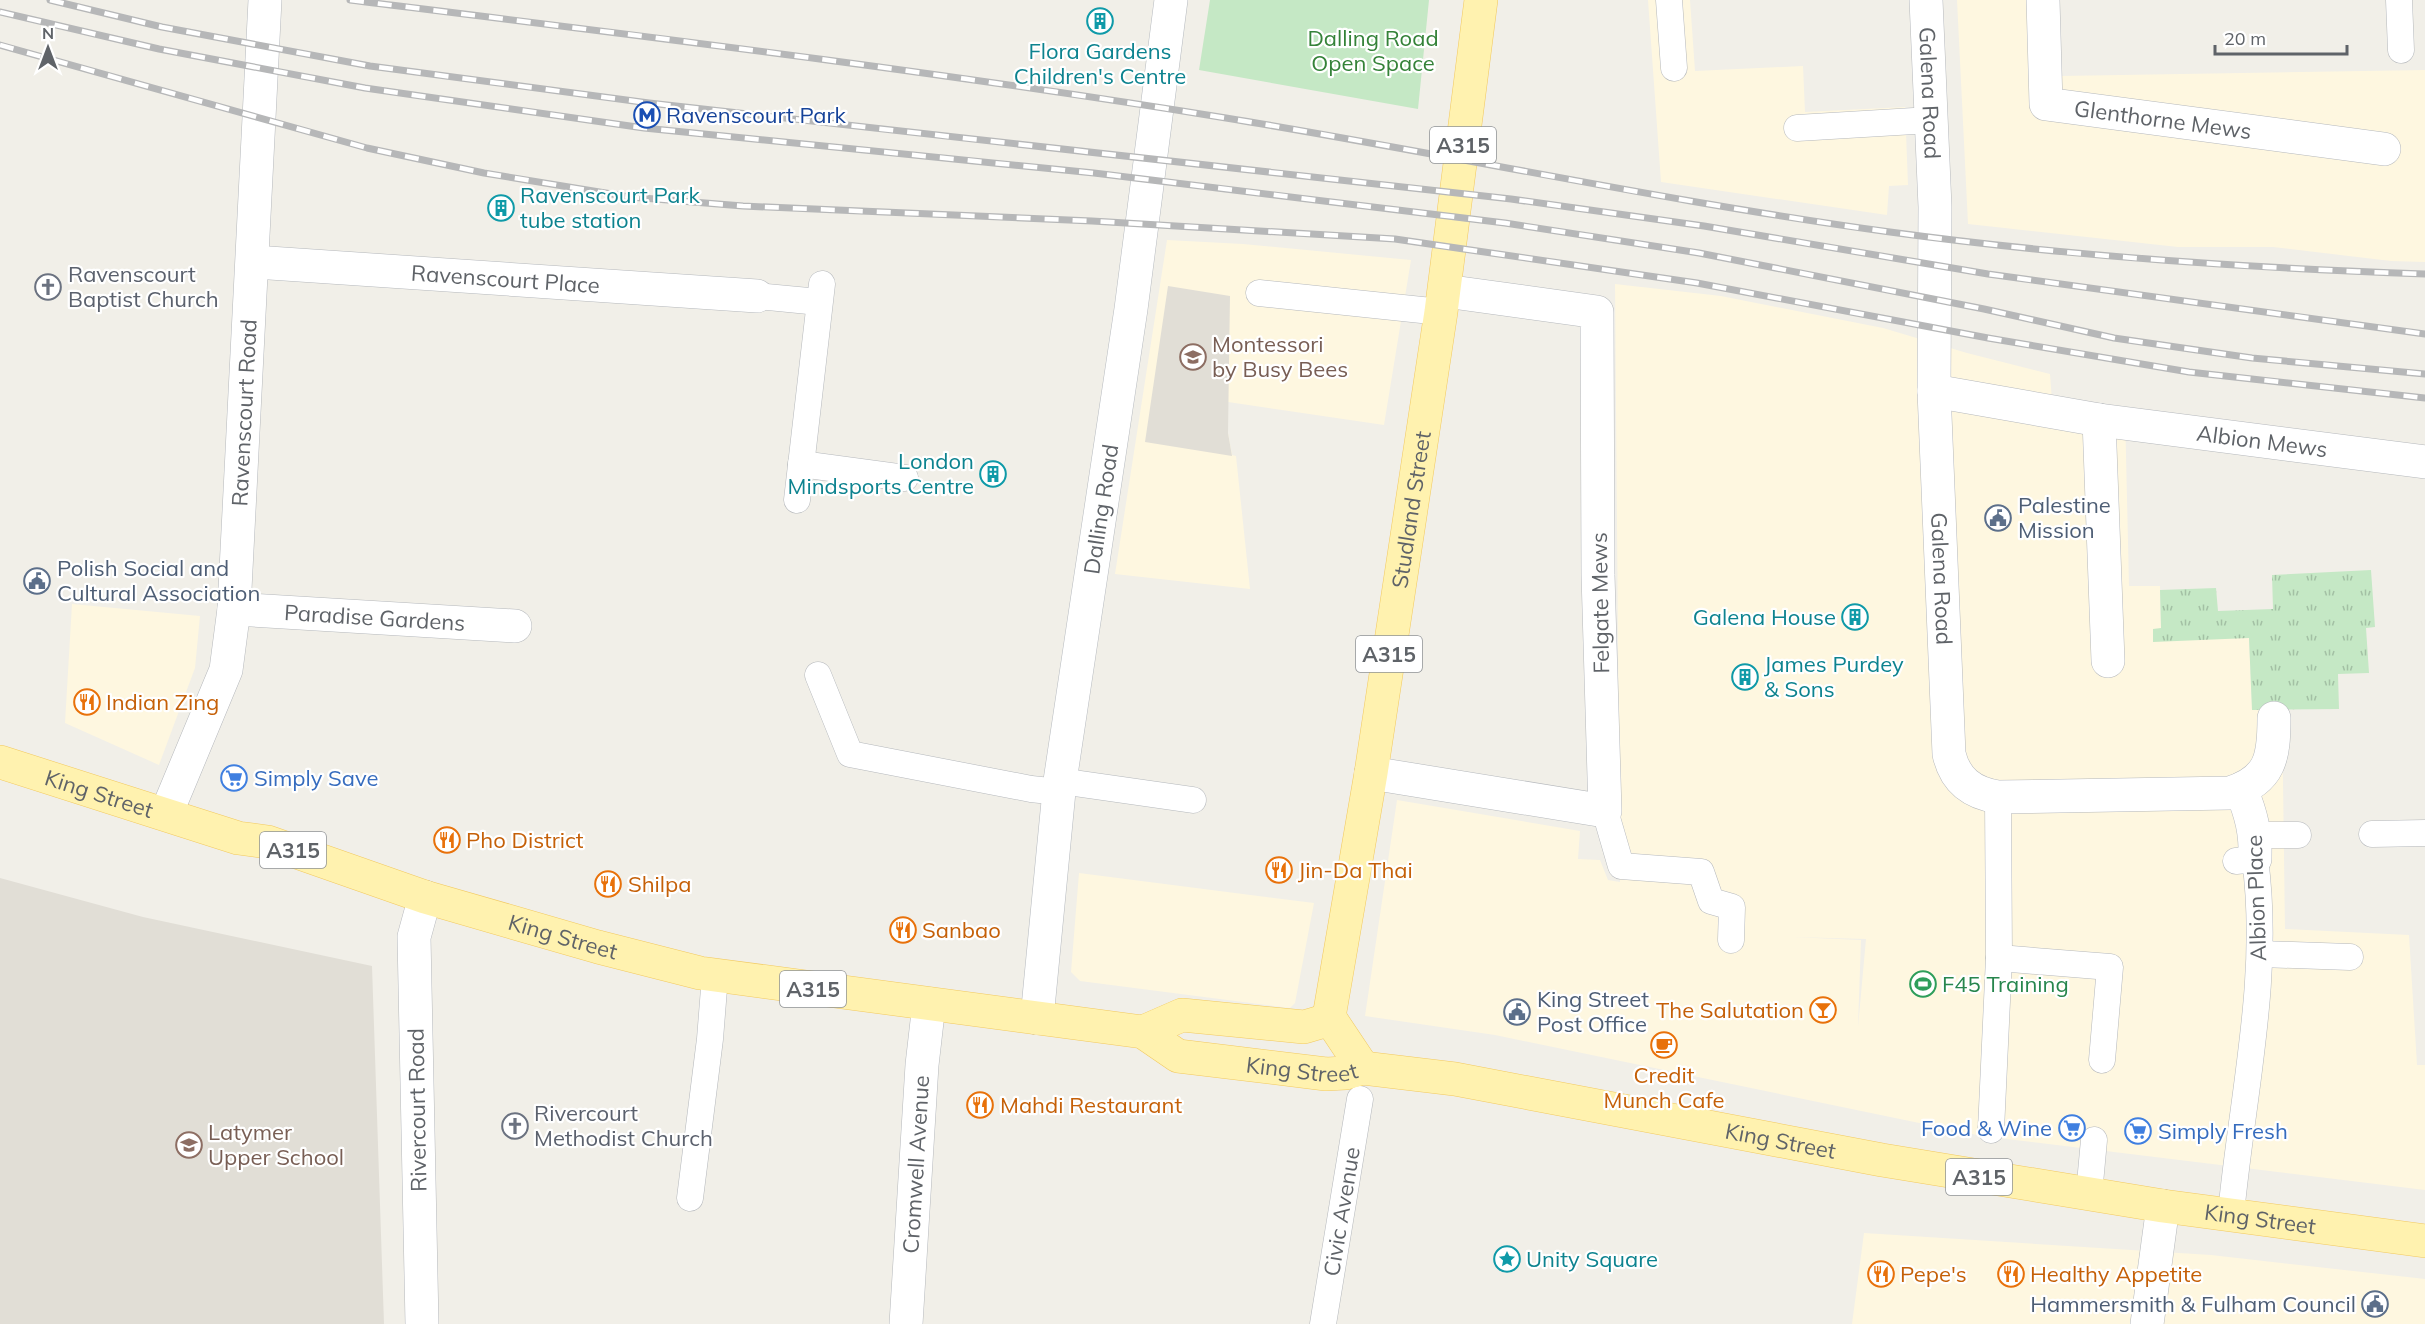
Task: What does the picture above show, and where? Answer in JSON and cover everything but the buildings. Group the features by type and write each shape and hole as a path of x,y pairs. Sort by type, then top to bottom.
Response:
{"main road":[{"name":"Studland Street","path":"1329,1017 1371,773 1443,302 1481,0"},
{"name":"King Street","path":"0,762 238,838 268,842 425,897 598,947 715,976 1143,1032 1178,1056 1326,1074 1346,1074 1361,1083 1455,1079 1832,1152 2163,1206 2425,1241"},
{"name":"King Street","path":"1143,1032 1182,1015 1304,1027 1329,1017"},
{"path":"1329,1017 1361,1083"}],"street":[{"name":"Ravenscourt Road","path":"166,814 225,670 234,609 254,262 265,0"},
{"name":"Dalling Road","path":"1036,1018 1060,787 1130,321 1171,0"},
{"name":"Galena Road","path":"1926,0 1935,207 1934,391 1949,754 1952,770 1959,778 1983,795 1998,797"},
{"name":"Glenthorne Mews","path":"2043,0 2046,104 2384,149"},
{"name":"Ravenscourt Place","path":"254,262 757,296"},
{"name":"Felgate Mews","path":"1443,302 1597,312 1598,575 1605,811"},
{"name":"Albion Mews","path":"1934,391 2099,420 2425,462"},
{"path":"2099,420 2108,661"},
{"name":"Paradise Gardens","path":"234,609 515,626"},
{"path":"1998,797 2213,795 2241,789 2255,782 2271,761 2274,750 2274,718"},
{"path":"1371,773 1605,811"},
{"name":"Albion Place","path":"2241,789 2252,817 2249,852"},
{"name":"Rivercourt Road","path":"422,1324 414,937 425,897"},
{"name":"Cromwell Avenue","path":"906,1324 922,1065 929,1004"},
{"path":"2147,1324 2163,1206"}],"lane":[{"path":"1669,0 1674,68"},
{"path":"2399,0 2401,50"},
{"path":"1797,128 1931,120"},
{"path":"757,296 820,293 797,500"},
{"path":"1258,293 1443,302"},
{"path":"801,464 905,478"},
{"path":"818,675 850,754 1031,789 1060,787 1193,800"},
{"path":"1991,1130 1999,958 1998,797"},
{"path":"1605,811 1621,866 1701,872 1711,901 1732,907 1731,940"},
{"path":"2372,834 2425,833"},
{"path":"2249,852 2298,835"},
{"name":"Albion Place","path":"2231,1214 2261,954 2261,900 2249,852"},
{"path":"2261,954 2349,957"},
{"path":"1999,958 2110,967 2102,1060"},
{"path":"690,1198 710,1039 715,976"},
{"name":"Civic Avenue","path":"1323,1324 1361,1083"},
{"path":"2089,1194 2094,1140"}],"shaded area":[{"path":"1648,0 1690,0 1695,71 1803,66 1805,112 1905,107 1908,185 1889,186 1887,215 1661,182"},
{"path":"1957,0 2058,0 2060,76 2425,70 2425,262 2391,261 2273,247 2178,247 1968,224"},
{"path":"1167,240 1243,244 1411,260 1384,425 1228,402 1228,433 1232,455 1236,456 1250,589 1115,574"},
{"path":"1615,284 1721,296 1883,328 2050,374 2052,401 2125,411 2129,586 2160,586 2161,629 2249,638 2252,706 2282,709 2285,929 2409,935 2417,1065 2425,1065 2425,1190 1982,1136 1495,1035 1365,1016 1397,800 1580,831 1578,859 1600,860 1608,880 1620,882","holes":["1792,937 1866,939 1858,1027 1861,940"]},
{"name":"Montessori by Busy Bees","path":"1168,286 1230,296 1228,433 1232,456 1145,442"},
{"path":"72,604 200,616 195,668 159,765 65,723"},
{"path":"1079,873 1314,903 1295,1003 1290,1008 1080,981 1071,972"},
{"name":"Latymer Upper School","path":"0,878 143,917 372,966 384,1324 0,1324"},
{"path":"1864,1233 2211,1255 2425,1279 2425,1324 1852,1324"}],"green space":[{"name":"Dalling Road Open Space","path":"1210,0 1429,0 1418,109 1199,70"},
{"path":"2371,570 2375,627 2366,628 2369,673 2338,674 2339,709 2252,710 2249,638 2153,642 2153,629 2161,628 2160,590 2216,588 2218,611 2273,609 2272,575"}],"railway":[{"path":"50,0 162,27 370,66 649,103 1511,199 1704,226 1988,274 2425,334"},
{"path":"350,0 788,55 1117,101 1309,132 1723,207 1890,232 2023,248 2157,260 2425,274"},
{"path":"0,12 159,49 365,88 644,128 1094,173 1505,223 1699,253 1984,309 2114,338 2252,358 2425,374"},
{"path":"0,45 367,148 484,173 630,197 743,206 1092,221 1395,239 1697,283 1988,338 2189,372 2425,398"}],"place":[{"name":"Flora Gardens Children's Centre","path":"1100,21"},
{"name":"Ravenscourt Park","path":"647,115"},
{"name":"Ravenscourt Park tube station","path":"501,208"},
{"name":"Ravenscourt Baptist Church","path":"48,287"},
{"name":"Montessori by Busy Bees","path":"1193,357"},
{"name":"London Mindsports Centre","path":"993,474"},
{"name":"Palestine Mission","path":"1998,518"},
{"name":"Polish Social and Cultural Association","path":"37,581"},
{"name":"Galena House","path":"1855,617"},
{"name":"James Purdey & Sons","path":"1745,677"},
{"name":"Indian Zing","path":"87,702"},
{"name":"Simply Save","path":"234,778"},
{"name":"Pho District","path":"447,840"},
{"name":"Jin-Da Thai","path":"1279,870"},
{"name":"Shilpa","path":"608,884"},
{"name":"Sanbao","path":"903,930"},
{"name":"F45 Training","path":"1923,984"},
{"name":"The Salutation","path":"1823,1010"},
{"name":"King Street Post Office","path":"1517,1012"},
{"name":"Credit Munch Cafe","path":"1664,1045"},
{"name":"Mahdi Restaurant","path":"980,1105"},
{"name":"Rivercourt Methodist Church","path":"515,1126"},
{"name":"Food & Wine","path":"2072,1128"},
{"name":"Simply Fresh","path":"2138,1131"},
{"name":"Latymer Upper School","path":"189,1145"},
{"name":"Unity Square","path":"1507,1259"},
{"name":"Pepe's","path":"1881,1274"},
{"name":"Healthy Appetite","path":"2011,1274"},
{"name":"Hammersmith & Fulham Council","path":"2375,1304"}]}
